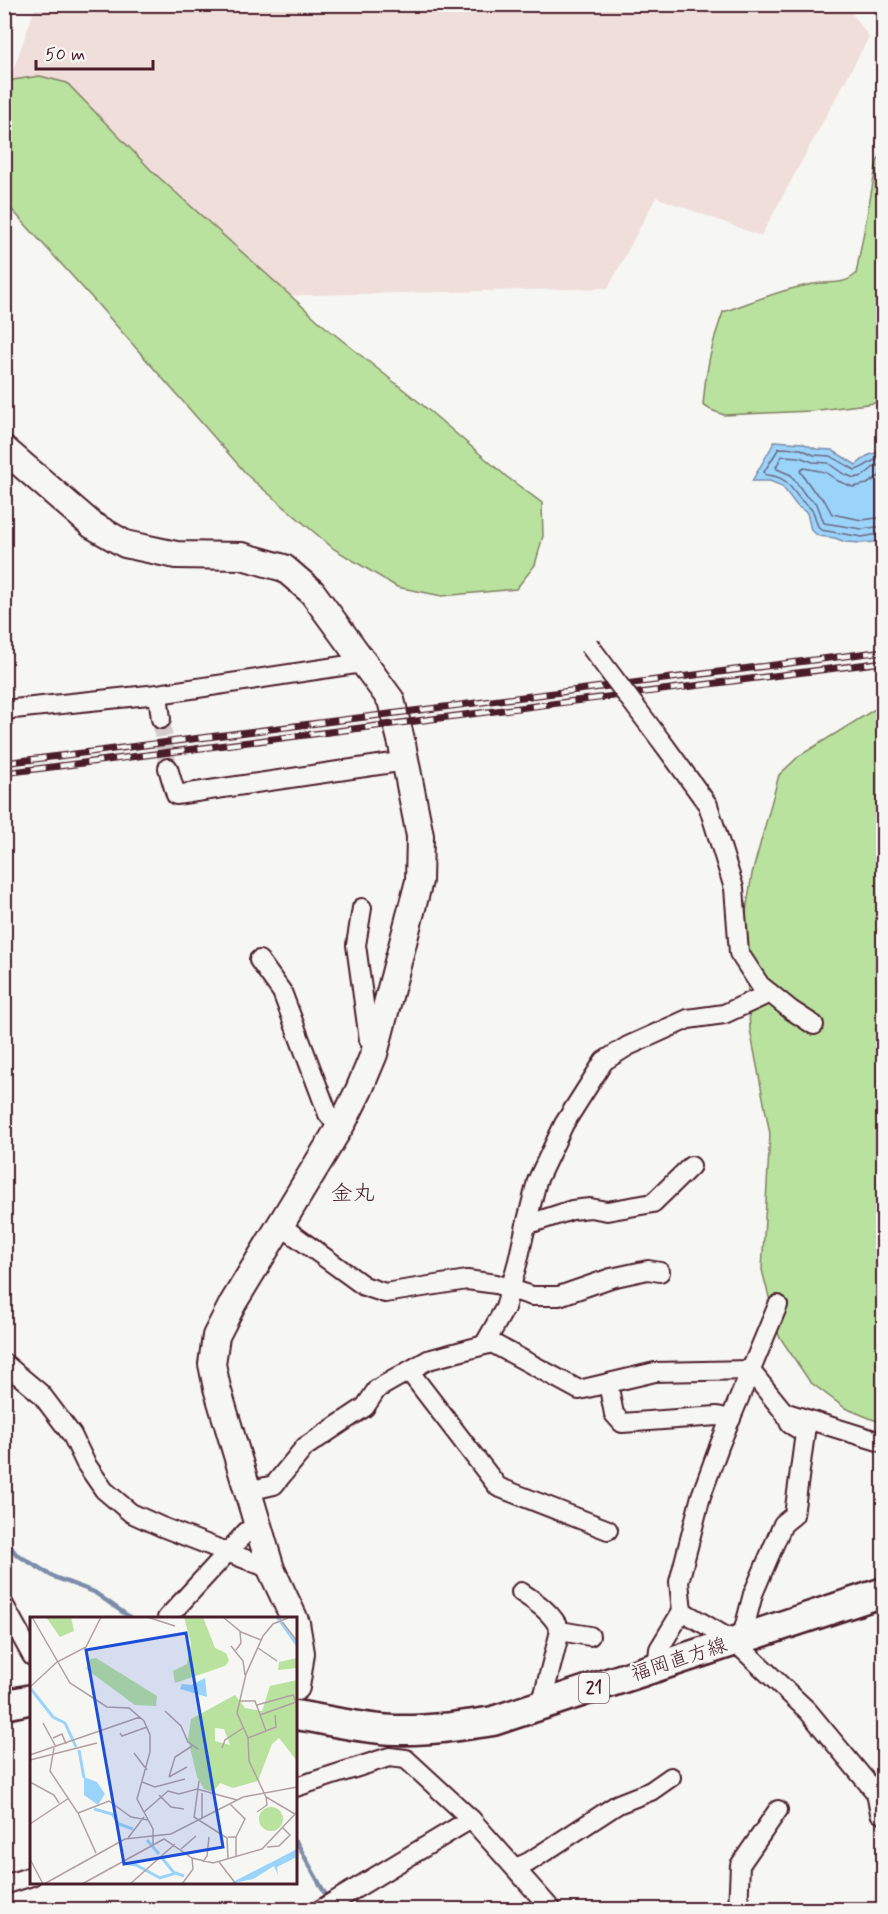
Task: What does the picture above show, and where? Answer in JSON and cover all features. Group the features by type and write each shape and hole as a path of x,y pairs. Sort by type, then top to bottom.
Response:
{"main road":[{"name":"福岡直方線","path":"297,1714 352,1725 396,1730 456,1727 492,1721 884,1592"},
{"path":"4,1706 30,1700"}],"street":[{"path":"4,449 92,525 125,544 176,555 242,556 284,568 312,592 391,700 406,761 420,836 419,881 376,1045 359,1090 339,1128 216,1336 212,1364 257,1527 271,1569 294,1617"},
{"path":"589,645 708,805 734,888 739,953 760,985 814,1025"},
{"path":"4,710 158,694 362,663"},
{"path":"158,694 161,719"},
{"path":"168,768 176,795 406,761"},
{"path":"362,908 356,945 369,1040 376,1045"},
{"path":"259,960 282,992 328,1114 339,1128"},
{"path":"484,1345 505,1308 537,1181 564,1124 604,1061 628,1046 688,1020 724,1014 770,993"},
{"path":"526,1225 572,1210 590,1208 607,1211 653,1203 692,1166"},
{"path":"280,1225 364,1286 385,1293 467,1280 496,1284 532,1296 559,1296 611,1278 648,1270 660,1272"},
{"path":"657,1668 659,1649 682,1611 679,1582 701,1496 778,1305"},
{"path":"248,1491 274,1485 305,1447 365,1407 377,1389 428,1360 492,1342 579,1390 655,1372 750,1370"},
{"path":"4,1363 41,1394 72,1434 86,1464 104,1490 131,1513 271,1569"},
{"path":"741,1640 753,1594 783,1524 794,1515 805,1433 790,1424 784,1412 750,1370"},
{"path":"409,1371 498,1487 608,1530"},
{"path":"608,1383 614,1414 622,1423 717,1416 731,1419"},
{"path":"784,1412 884,1443"},
{"path":"168,1617 247,1531 257,1527"},
{"path":"522,1592 557,1623 560,1631 541,1706"},
{"path":"4,1605 30,1652"},
{"path":"682,1611 741,1640 808,1711 876,1794 880,1813 884,1815"},
{"path":"297,1629 301,1653 297,1680"},
{"path":"560,1631 590,1636"},
{"path":"297,1787 389,1757 406,1759 471,1819 552,1910"},
{"path":"516,1868 529,1862 618,1804 651,1791 672,1777"},
{"path":"738,1910 740,1865 778,1810"},
{"path":"320,1910 471,1819"},
{"path":"4,1885 30,1877"}],"shaded area":[{"path":"845,4 869,37 761,236 656,197 608,288 270,296 5,94 36,5"}],"green space":[{"path":"40,76 67,83 153,172 323,325 507,477 542,503 543,536 535,565 516,589 442,596 397,587 334,549 249,477 5,202 5,87 13,80"},
{"path":"883,151 883,402 811,411 724,415 703,405 705,381 723,312 783,291 808,285 844,281 856,274 877,162"},
{"path":"883,704 883,1420 879,1422 845,1408 810,1382 779,1336 762,1270 770,1134 750,1029 744,924 752,874 779,775 799,756"}],"water":[{"path":"775,441 802,443 816,449 832,450 856,465 867,456 883,450 883,538 875,542 862,543 819,536 811,530 807,513 797,506 782,486 770,481 752,481"}],"waterway":[{"path":"4,1538 16,1554 54,1577 94,1592 130,1617"},
{"path":"297,1843 328,1899"},
{"path":"4,1906 20,1910"}],"tunnel":[{"path":"161,719 168,768"}],"railway":[{"path":"4,763 884,651"},
{"path":"4,773 884,662"}],"district":[{"name":"金丸","path":"353,1194"}]}
